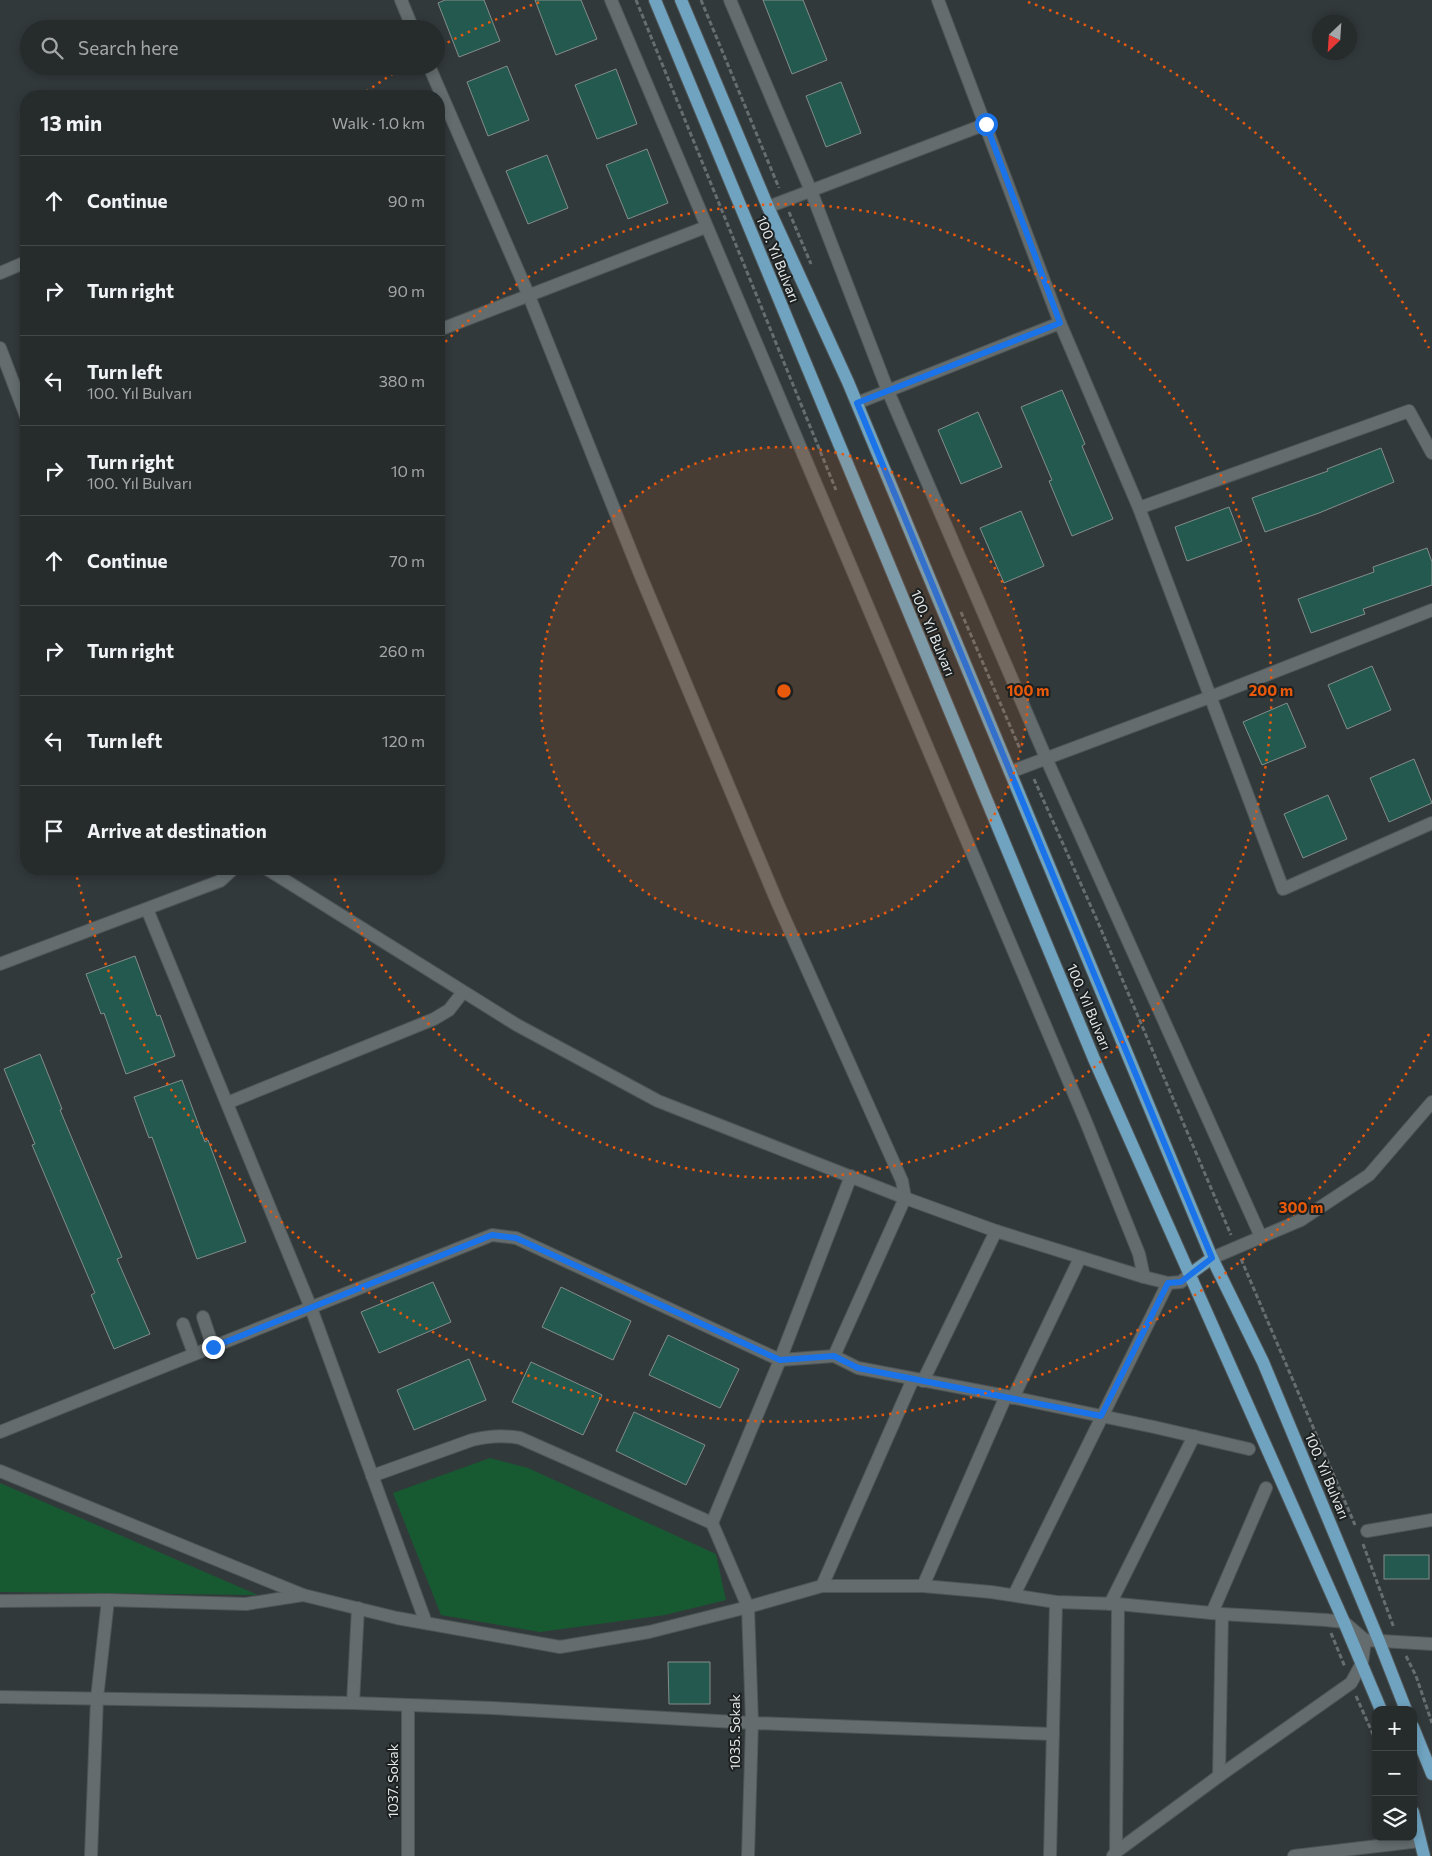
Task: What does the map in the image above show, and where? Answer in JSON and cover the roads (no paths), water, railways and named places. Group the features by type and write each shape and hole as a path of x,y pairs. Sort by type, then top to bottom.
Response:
{"main road":[{"name":"100. Yıl Bulvarı","path":"655,0 1094,1059 1344,1622 1379,1706"},
{"name":"100. Yıl Bulvarı","path":"681,0 768,207 857,403 1212,1258 1263,1362 1404,1706"},
{"path":"1190,1274 1212,1258"},
{"path":"1417,1737 1432,1774"},
{"path":"1417,1828 1424,1856"}],"street":[{"path":"401,0 409,20"},
{"path":"611,0 1086,1122 1139,1254 1144,1277"},
{"path":"730,0 811,191 888,391 1046,758 1261,1237"},
{"path":"938,0 1060,323 1139,508 1283,889 1432,823"},
{"path":"432,75 437,90"},
{"path":"445,109 529,296 640,574 778,904 902,1181 905,1198 834,1356"},
{"path":"768,207 986,124"},
{"path":"445,328 706,227"},
{"path":"0,273 20,265"},
{"path":"857,403 1060,323"},
{"path":"0,348 20,400"},
{"path":"1139,508 1409,411 1432,453"},
{"path":"1010,772 1210,697 1432,610"},
{"path":"0,964 220,881 227,875"},
{"path":"277,875 517,1025 658,1101 905,1198 996,1231 1080,1258 1168,1283 1181,1282 1190,1274"},
{"path":"147,909 311,1308 426,1622"},
{"path":"227,1102 434,1019 449,1010 463,992"},
{"path":"1212,1258 1301,1220 1369,1176 1432,1102"},
{"path":"712,1522 780,1360 851,1176"},
{"path":"822,1586 918,1380 996,1231"},
{"path":"0,1432 492,1235 516,1238 780,1360 834,1356 858,1368 1101,1416 1249,1449"},
{"path":"922,1586 1009,1397 1080,1258"},
{"path":"1014,1595 1168,1283"},
{"path":"202,1317 213,1347"},
{"path":"183,1324 194,1354"},
{"path":"372,1476 472,1440 485,1437 509,1436 520,1438 712,1522 748,1607"},
{"path":"1114,1854 1114,1604 1194,1436"},
{"path":"0,1471 303,1595 397,1618 560,1647 649,1632 822,1586 922,1586 1014,1595 1056,1602 1114,1604 1344,1622 1365,1640 1432,1644"},
{"path":"1219,1776 1217,1613 1266,1488"},
{"path":"1360,1531 1432,1520"},
{"path":"0,1601 108,1600 246,1604 303,1595"},
{"path":"91,1856 97,1698 108,1600"},
{"path":"1050,1856 1056,1602"},
{"name":"1035. Sokak","path":"748,1607 752,1723 748,1856"},
{"path":"353,1703 358,1608"},
{"path":"1114,1854 1219,1776 1351,1683 1362,1664 1365,1640"},
{"path":"0,1697 353,1703 503,1709 752,1723 1053,1734"},
{"name":"1037. Sokak","path":"408,1705 408,1856"},
{"path":"1294,1856 1420,1840"}]}
